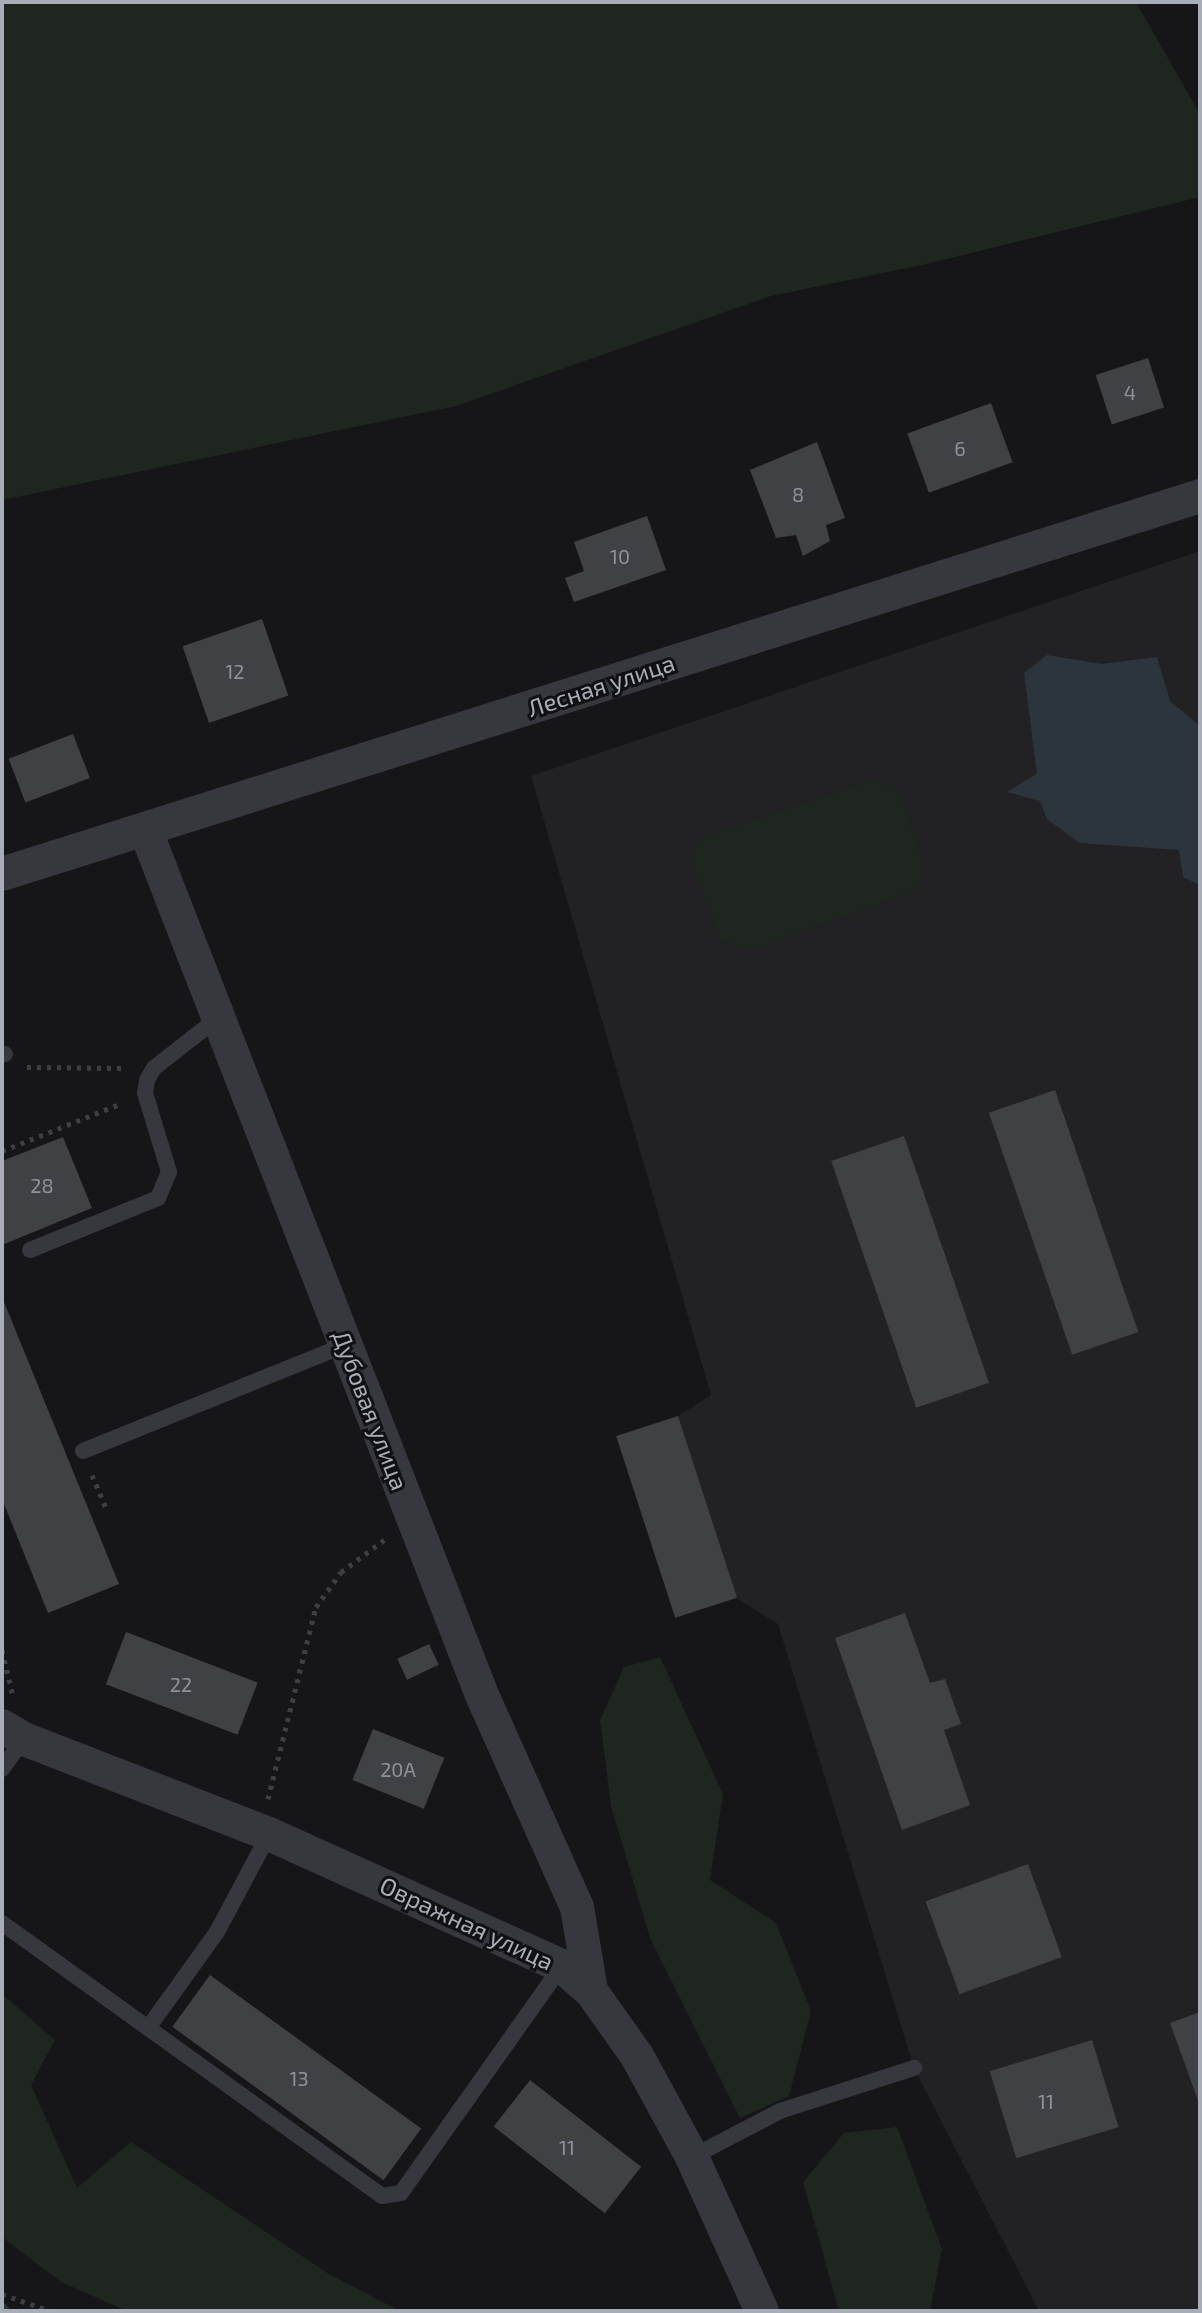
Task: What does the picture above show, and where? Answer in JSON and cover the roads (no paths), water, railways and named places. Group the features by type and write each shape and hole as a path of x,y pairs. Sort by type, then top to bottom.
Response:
{"street":[{"name":"Лесная улица","path":"2,874 1200,496"},
{"name":"Дубовая улица","path":"145,829 482,1695 577,1907 591,1991"},
{"name":"Овражная улица","path":"13,1733 269,1834 562,1966 591,1991 637,2056 692,2157 762,2311"}],"lane":[{"path":"30,1250 158,1198 167,1187 169,1172 145,1093 154,1068 218,1018"},
{"path":"83,1451 346,1345"},
{"path":"2,1769 13,1733"},
{"path":"148,2028 217,1932 269,1834"},
{"path":"2,1923 382,2196 401,2193 562,1966"},
{"path":"692,2157 780,2111 914,2068"}]}
